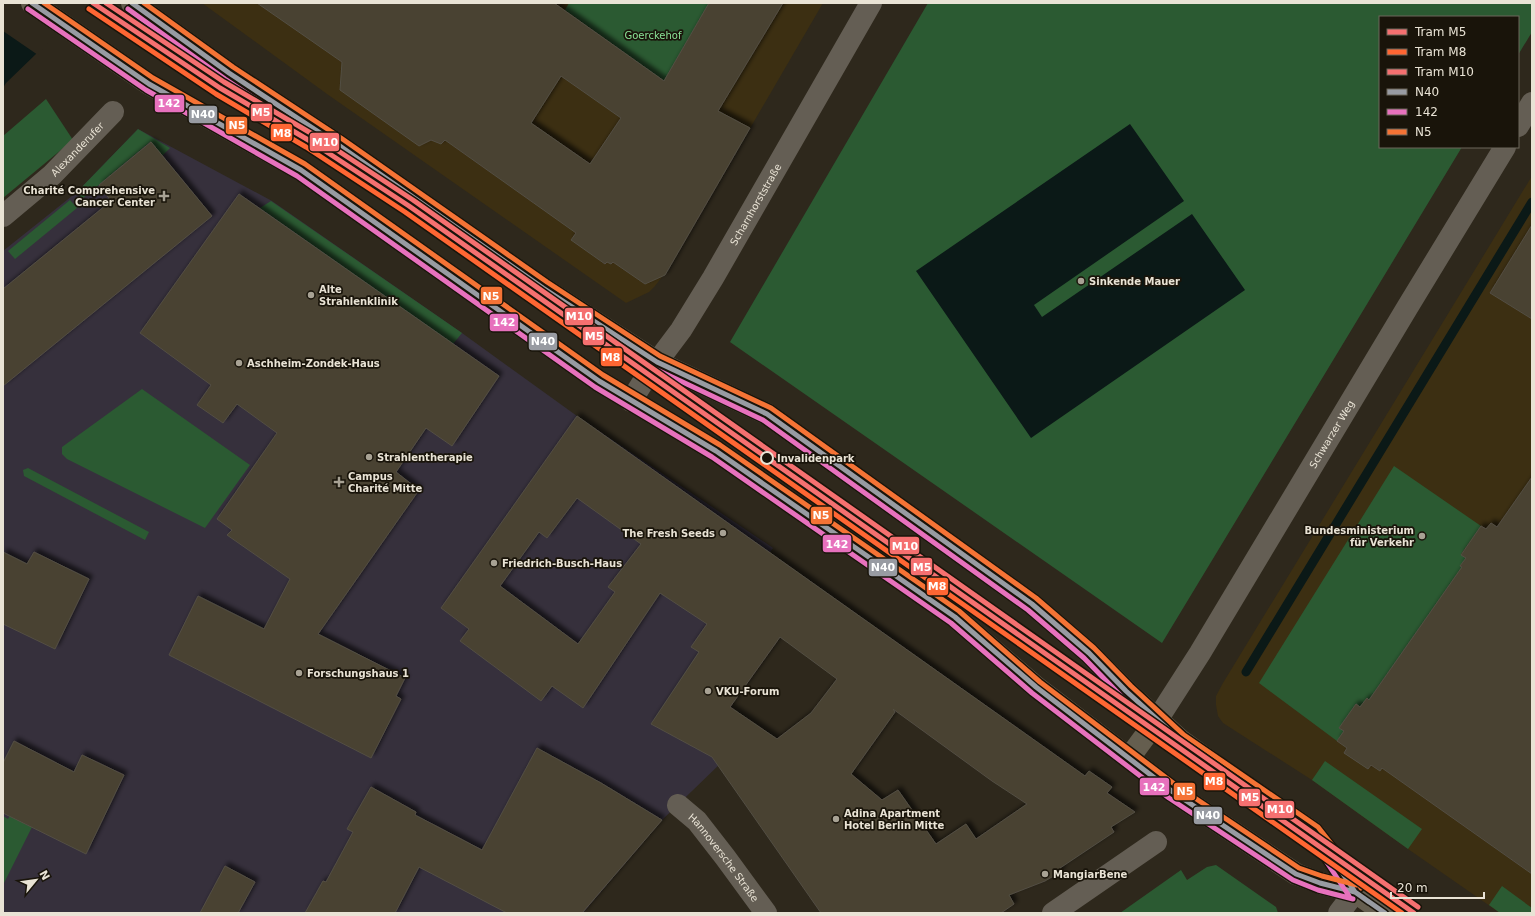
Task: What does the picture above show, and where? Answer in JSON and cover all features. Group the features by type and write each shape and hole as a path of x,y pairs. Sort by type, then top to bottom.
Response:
{"main road":[{"path":"32,3 149,84 301,170 599,382 716,451 955,617 1036,687 1173,792 1287,869 1307,879 1355,892 1385,913"},
{"path":"132,3 229,73 337,144 543,288 657,362 766,414 1037,608 1089,653 1126,691 1180,740 1313,832 1330,854 1355,892"},
{"path":"1129,758 1157,720"}],"street":[{"name":"Scharnhorststraße","path":"631,401 657,362 678,335 713,278 871,3"},
{"path":"1519,124 1532,103"},
{"name":"Alexanderufer","path":"3,216 52,175 114,112"},
{"name":"Schwarzer Weg","path":"1157,720 1200,654 1504,148"},
{"name":"Hannoversche Straße","path":"678,805 697,820 766,913"},
{"path":"1053,913 1156,842"},
{"path":"1339,913 1355,892"}],"shaded area":[{"path":"3,3 79,3 36,54 6,83 3,88"},
{"path":"202,3 823,3 668,269 649,292 626,303 327,94"},
{"path":"1130,124 1184,201 1034,305 1042,317 1192,214 1245,290 1031,438 916,271"},
{"name":"Campus Charité Mitte","path":"138,129 272,201 462,333 577,416 773,548 651,724 722,762 662,820 583,913 3,913 3,251 77,192"},
{"name":"Bundesministerium für Verkehr","path":"1532,176 1532,913 1500,913 1312,780 1223,723 1218,716 1216,696"}],"green space":[{"name":"Goerckehof","path":"569,3 709,3 664,81 565,10"},
{"name":"Invalidenpark","path":"928,3 1532,3 1532,32 1519,53 1519,16 1379,16 1379,148 1461,148 1162,643 730,342"},
{"path":"46,99 73,140 3,198 3,136"},
{"path":"138,129 170,148 162,156 150,142 82,199 77,192"},
{"path":"70,200 77,208 15,259 8,251"},
{"path":"271,201 462,333 453,344 428,327 260,208"},
{"path":"142,389 250,465 205,528 67,459 62,454 62,447"},
{"path":"1394,466 1481,526 1461,554 1466,558 1460,566 1462,567 1369,700 1367,698 1360,707 1356,704 1339,728 1344,731 1337,741 1259,683"},
{"path":"28,468 149,532 145,540 24,476 23,470"},
{"path":"1325,761 1422,829 1408,849 1312,780"},
{"path":"11,813 33,825 3,885 3,816 8,819"},
{"path":"1216,865 1276,907 1278,913 1120,913 1181,870 1187,880 1207,867"},
{"path":"1502,886 1532,908 1532,913 1500,913 1489,905"}],"pier":[{"path":"3,3 81,3 38,55 3,31"}],"building":[{"path":"257,3 554,3 664,81 709,3 783,3 718,111 750,128 665,275 645,284 613,262 611,264 607,262 605,264 571,240 576,233 445,140 441,144 431,140 419,146 340,90 342,62","holes":["561,76 621,118 590,164 531,123"]},
{"path":"151,142 212,216 3,386 3,289 111,201 99,185"},
{"path":"239,194 499,376 452,446 426,428 396,472 419,490 318,634 405,678 396,696 401,699 371,758 169,655 198,596 264,629 290,579 227,535 232,530 217,519 277,433 237,404 223,423 197,405 211,385 140,333"},
{"path":"1532,225 1532,319 1490,293"},
{"path":"577,416 1085,776 1089,771 1112,787 1107,793 1135,812 1111,827 1114,832 1060,868 1062,871 1045,881 1009,895 1014,904 1001,913 821,913 712,757 651,724 699,652 691,647 707,624 660,593 583,708 552,686 541,701 460,641 469,629 441,608","holes":["577,498 641,544 608,587 615,592 578,644 500,586 539,532 547,538","780,637 837,679 811,713 777,739 730,707","893,709 992,781 1027,804 976,839 966,824 936,844 898,790 882,800 851,774 895,712"]},
{"path":"1532,477 1532,874 1382,768 1380,771 1371,765 1368,769 1344,753 1347,748 1337,741 1344,731 1339,728 1356,704 1360,707 1367,698 1369,700 1462,567 1460,566 1466,558 1461,555 1481,526 1486,529 1491,523 1497,527"},
{"path":"3,552 27,564 34,552 89,579 55,649 3,624"},
{"path":"14,741 74,772 82,755 124,775 86,854 3,813 3,763"},
{"path":"537,748 601,783 662,820 582,913 507,913 419,867 395,913 305,913 323,881 326,882 353,832 347,829 371,787 416,812 415,815 482,850"},
{"path":"225,866 255,882 238,913 200,913"}],"waterway":[{"path":"1246,672 1532,202"}],"tram line":[{"name":"M5","path":"93,3 220,88 310,141 409,206 1414,913"},
{"name":"M10","path":"106,3 224,82 314,135 413,200 1418,907"},
{"name":"M8","path":"89,9 216,94 306,147 405,212 1402,913"}],"transit line":[{"name":"N40","path":"32,3 149,84 301,170 599,381 716,451 955,617 1036,687 1173,792 1296,874 1320,883 1355,892 1385,913"},
{"name":"N5","path":"44,3 153,78 305,164 603,375 720,445 959,611 1040,682 1177,786 1299,868 1322,876 1357,885"},
{"name":"N40","path":"132,3 229,73 337,144 543,288 657,362 767,414 1032,604 1089,653 1126,691 1180,740 1313,832 1330,854 1355,892 1369,902"},
{"name":"N5","path":"144,3 233,67 341,138 547,282 660,356 771,408 1036,598 1094,648 1131,686 1184,735 1318,827 1336,850 1361,888"},
{"name":"142","path":"28,9 146,90 297,176 595,387 712,457 951,623 1032,693 1169,798 1293,880 1318,890 1353,899"},
{"name":"142","path":"128,9 225,79 333,150 539,294 653,368 763,420 1028,610 1084,658 1121,696 1175,745 1308,837 1349,896"}],"place":[{"name":"Charité Comprehensive Cancer Center","path":"164,196"},
{"name":"Sinkende Mauer","path":"1081,281"},
{"name":"Alte Strahlenklinik","path":"311,295"},
{"name":"Aschheim-Zondek-Haus","path":"239,363"},
{"name":"Strahlentherapie","path":"369,457"},
{"name":"Invalidenpark","path":"767,458"},
{"name":"Campus Charité Mitte","path":"339,482"},
{"name":"The Fresh Seeds","path":"723,533"},
{"name":"Bundesministerium für Verkehr","path":"1422,536"},
{"name":"Friedrich-Busch-Haus","path":"494,563"},
{"name":"Forschungshaus 1","path":"299,673"},
{"name":"VKU-Forum","path":"708,691"},
{"name":"Adina Apartment Hotel Berlin Mitte","path":"836,819"},
{"name":"MangiarBene","path":"1045,874"}]}
